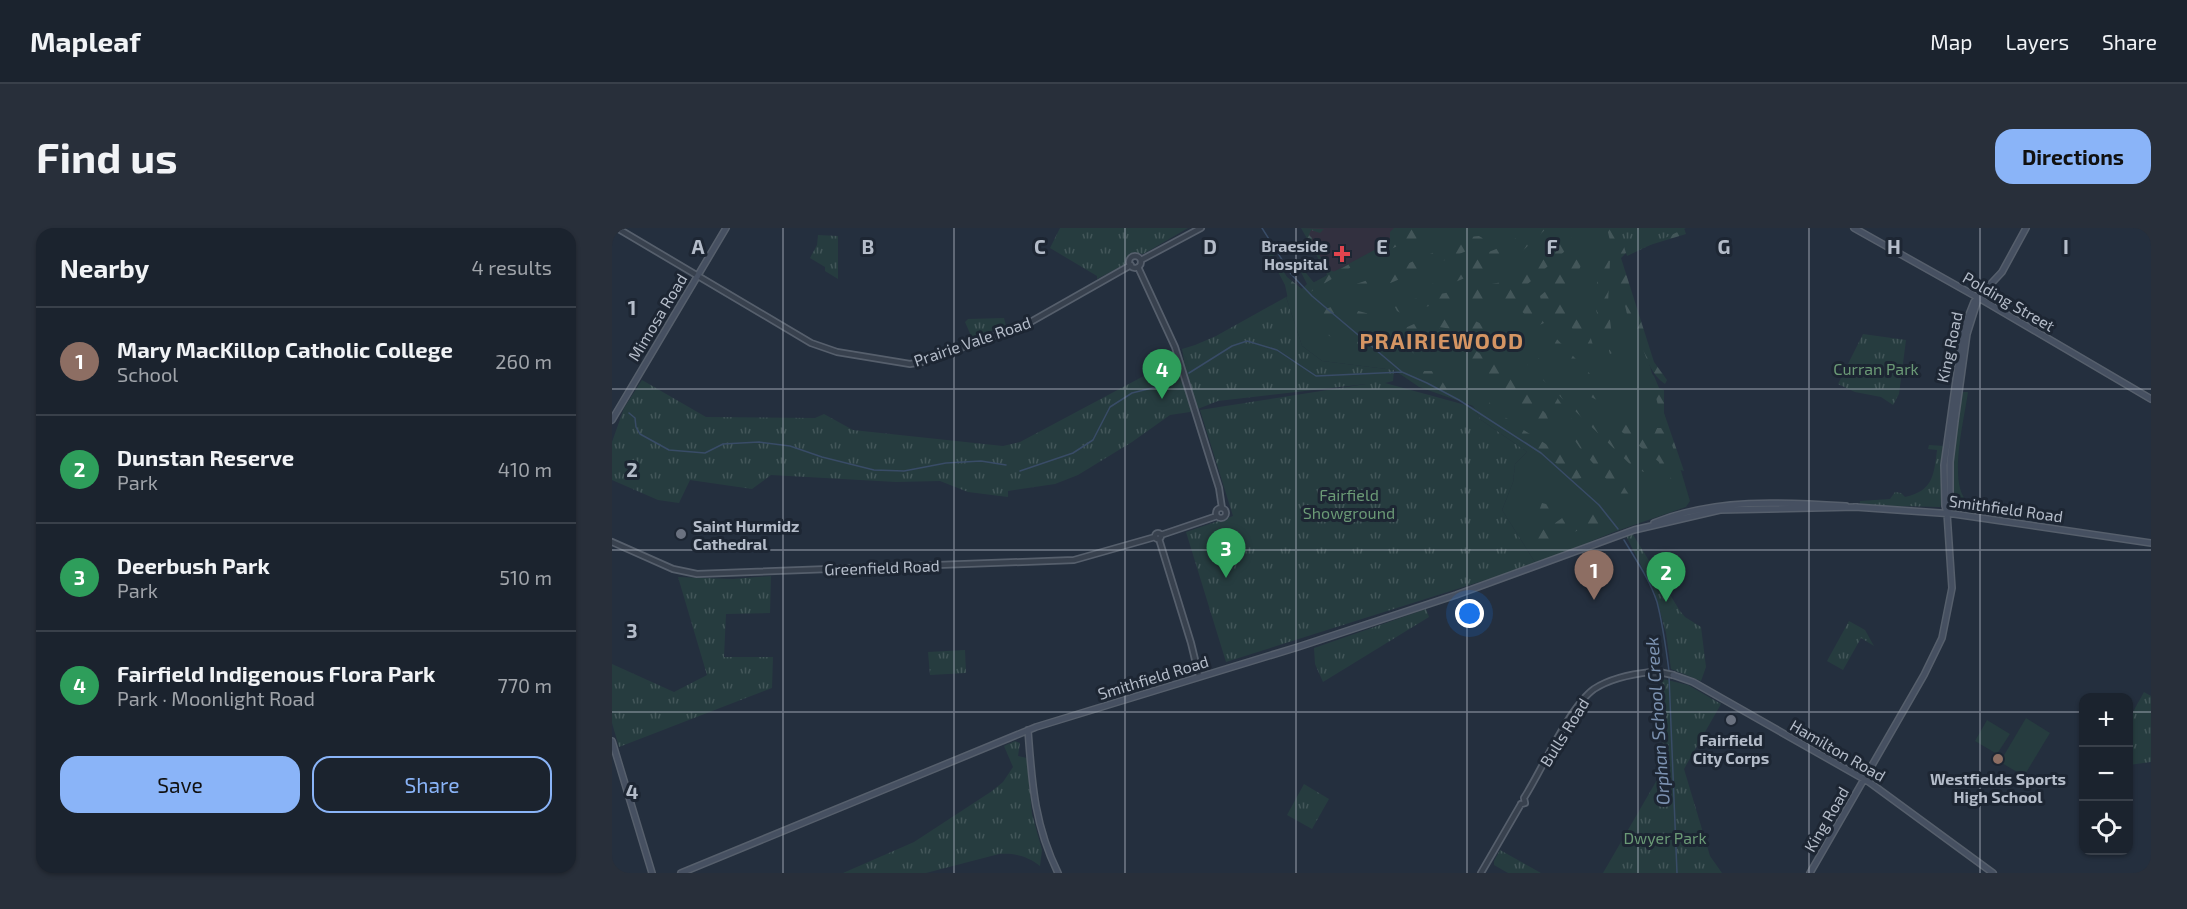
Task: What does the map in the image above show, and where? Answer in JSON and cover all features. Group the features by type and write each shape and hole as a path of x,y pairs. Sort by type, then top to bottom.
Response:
{"main road":[{"name":"Mimosa Road","path":"612,420 726,228"},
{"name":"Polding Street","path":"1854,228 2151,399"},
{"name":"King Road","path":"1810,873 1924,675 1942,638 1953,588 1945,506 1944,465 1958,354 1968,313 1974,302 2002,272 2027,229"},
{"name":"Smithfield Road","path":"681,873 1028,730 1287,651 1466,592 1705,508 1742,503 1947,513 2151,543"},
{"path":"1781,509 1811,505 1843,509"},
{"path":"1677,520 1705,508 1737,506 1748,508"},
{"name":"Smithfield Road","path":"1641,529 1709,511 1748,508 1843,509 1857,507"},
{"name":"Hamilton Road","path":"1673,675 1694,682 1864,779 1993,873"},
{"path":"1028,730 1038,822 1047,850 1058,873"},
{"path":"612,741 652,873"}],"street":[{"name":"Prairie Vale Road","path":"617,228 811,343 837,352 914,364 1027,324 1131,265"},
{"path":"1141,260 1133,256 1130,260 1131,265 1138,267 1141,260 1201,228"},
{"name":"Greenfield Road","path":"612,542 678,571 703,574 1074,560 1159,537 1217,516 1221,518 1225,515 1225,510 1222,508 1219,488 1175,346 1138,267"},
{"path":"1159,537 1199,676"},
{"name":"Bulls Road","path":"1481,873 1521,804 1520,799 1524,798 1568,722 1587,695 1602,684 1615,679 1651,672 1654,667 1658,668 1659,672"},
{"name":"Hamilton Road","path":"1659,672 1673,675"}],"shaded area":[{"name":"Braeside Hospital","path":"1302,228 1416,228 1328,276"}],"green space":[{"path":"1060,228 1188,228 1143,254 1136,253 1126,259 1124,265 1097,279 1097,276 1050,248"},
{"path":"1301,228 1324,229 1320,233 1311,230 1309,235 1312,238 1312,244 1329,270 1335,272 1382,246 1390,238 1390,232 1394,228 1432,228 1428,234 1363,260 1302,297 1288,299 1285,285 1261,240 1264,240 1287,277 1302,289 1307,284 1300,270 1302,268 1315,284 1327,274"},
{"path":"1416,228 1609,228 1690,501 1686,507 1614,532 1536,564 1502,510 1513,482 1515,464 1527,452 1481,420 1473,406 1419,387 1394,370 1322,361 1302,346 1286,297"},
{"path":"1527,228 1547,228 1517,256 1441,288 1421,293 1424,288 1463,262 1509,244"},
{"path":"1563,228 1569,228 1572,236 1565,251 1521,290 1544,323 1537,326 1509,299 1492,303 1441,303 1401,313 1395,307 1404,301 1502,282 1554,239"},
{"path":"1607,228 1684,228 1686,234 1627,252 1621,258 1654,362 1667,380 1665,384 1653,372 1642,346 1634,344"},
{"path":"1618,228 1686,228 1627,256"},
{"path":"818,235 838,236 838,279 825,271 825,267 810,258 817,245"},
{"path":"1479,236 1484,239 1483,244 1369,292 1359,294 1349,291 1350,286 1377,277 1469,237"},
{"path":"1574,246 1586,255 1565,299 1586,323 1598,361 1591,362 1567,319 1543,310 1540,296 1553,285"},
{"path":"1598,256 1610,261 1608,304 1614,352 1610,354 1596,310"},
{"name":"Fairfield Showground","path":"1286,297 1302,346 1322,361 1394,370 1393,381 1385,383 1473,407 1481,420 1527,452 1515,464 1513,482 1502,510 1536,564 1226,662 1186,532 1233,516 1200,410 1366,384 1218,401 1190,412 1170,415 1132,442 1078,475 1055,484 1008,491 1008,497 968,492 940,481 896,482 771,475 752,489 690,480 679,503 658,500 612,480 612,442 624,408 642,380 706,417 815,418 824,414 853,430 1003,446 1020,442 1155,370 1184,360 1182,349 1216,336"},
{"path":"1336,305 1377,316 1374,323 1369,324 1343,318 1339,319 1336,324 1338,330 1361,340 1363,344 1349,344 1336,340 1314,321 1315,316 1321,311"},
{"path":"1004,318 1006,326 972,338 965,322 968,319"},
{"path":"1438,318 1473,320 1525,344 1614,437 1641,454 1644,472 1634,468 1506,344 1472,332 1439,327 1440,331 1504,367 1548,419 1536,422 1520,406 1437,339 1421,333 1417,336 1416,345 1424,350 1426,355 1422,357 1417,356 1394,337 1396,332 1414,324"},
{"name":"Curran Park","path":"1863,334 1906,340 1899,394 1893,405 1881,397 1855,392 1838,384"},
{"path":"1554,336 1594,378 1598,391 1619,404 1617,410 1591,397 1576,374 1546,340"},
{"path":"1415,364 1421,367 1422,371 1436,371 1448,391 1443,393 1433,384 1409,374 1399,366"},
{"path":"1649,371 1659,388 1664,390 1664,413 1684,471 1680,470 1669,435 1662,435 1660,441 1654,435 1657,428 1664,428"},
{"path":"1962,392 1968,392 1958,466 1962,493 1968,502 1977,507 2008,513 1954,504 1952,469"},
{"path":"1475,396 1486,398 1495,410 1522,429 1549,446 1569,455 1582,478 1572,480 1563,468 1478,410"},
{"path":"1556,396 1577,427 1613,470 1635,504 1632,508 1623,508 1608,481 1580,448 1550,404"},
{"path":"1617,417 1668,461 1672,484 1665,487 1659,462 1612,424"},
{"path":"1929,445 1944,446 1943,500 1940,507 1860,505 1860,501 1890,499 1895,492 1905,497 1927,486 1935,467 1937,450 1928,449"},
{"path":"1542,503 1554,506 1548,521 1555,523 1568,514 1591,506 1609,527 1593,525 1538,545 1527,543"},
{"path":"1632,533 1680,611 1701,627 1706,667 1701,681 1671,669 1666,633 1655,593 1626,536"},
{"path":"771,576 770,613 726,614 724,657 773,657 772,688 619,747 612,723 612,664 674,692 707,675 678,577 732,579"},
{"path":"1426,609 1429,617 1323,682 1315,664 1314,648"},
{"path":"1849,621 1865,630 1874,646 1861,638 1843,670 1827,661"},
{"path":"965,650 966,673 930,675 928,652"},
{"name":"Dwyer Park","path":"1659,678 1688,685 1721,704 1684,769 1710,856 1722,873 1603,873 1661,773 1663,759"},
{"path":"2144,692 2151,696 2151,762 2133,764 2133,712"},
{"path":"2026,718 2050,733 2024,776 2000,762"},
{"path":"1987,720 2010,734 1997,754 1975,741"},
{"path":"1015,741 1020,743 1018,756 1027,758 1032,814 1042,850 1040,866 1021,856 999,854 926,873 843,873 914,842 992,791 1003,782 1013,767 1004,746"},
{"path":"1304,784 1329,799 1312,829 1287,815"},
{"path":"1500,850 1541,873 1508,873 1494,865"}],"waterway":[{"path":"1262,228 1291,274 1312,296 1402,372"},
{"name":"Orphan School Creek","path":"1189,373 1232,346 1247,341 1277,350 1316,376 1402,372 1459,400 1541,453 1599,505 1618,529"},
{"name":"Orphan School Creek","path":"1020,471 1073,453 1093,440 1110,407 1132,393 1168,384 1178,376"},
{"name":"Orphan School Creek","path":"629,413 635,418 640,434 669,450 705,453 723,444 759,442 790,446 874,470 904,471 946,463 981,461 1006,465"},
{"name":"Orphan School Creek","path":"1624,540 1647,578 1657,602 1669,671"},
{"name":"Orphan School Creek","path":"1669,676 1677,873"}],"place":[{"name":"Braeside Hospital","path":"1342,254"},
{"name":"Fairfield Indigenous Flora Park","path":"1162,399"},
{"name":"Saint Hurmidz Cathedral","path":"681,534"},
{"name":"Deerbush Park","path":"1226,578"},
{"name":"Mary MacKillop Catholic College","path":"1594,600"},
{"name":"Dunstan Reserve","path":"1666,602"},
{"name":"Fairfield City Corps","path":"1731,720"},
{"name":"Westfields Sports High School","path":"1998,759"}],"district":[{"name":"PRAIRIEWOOD","path":"1442,340"}]}
